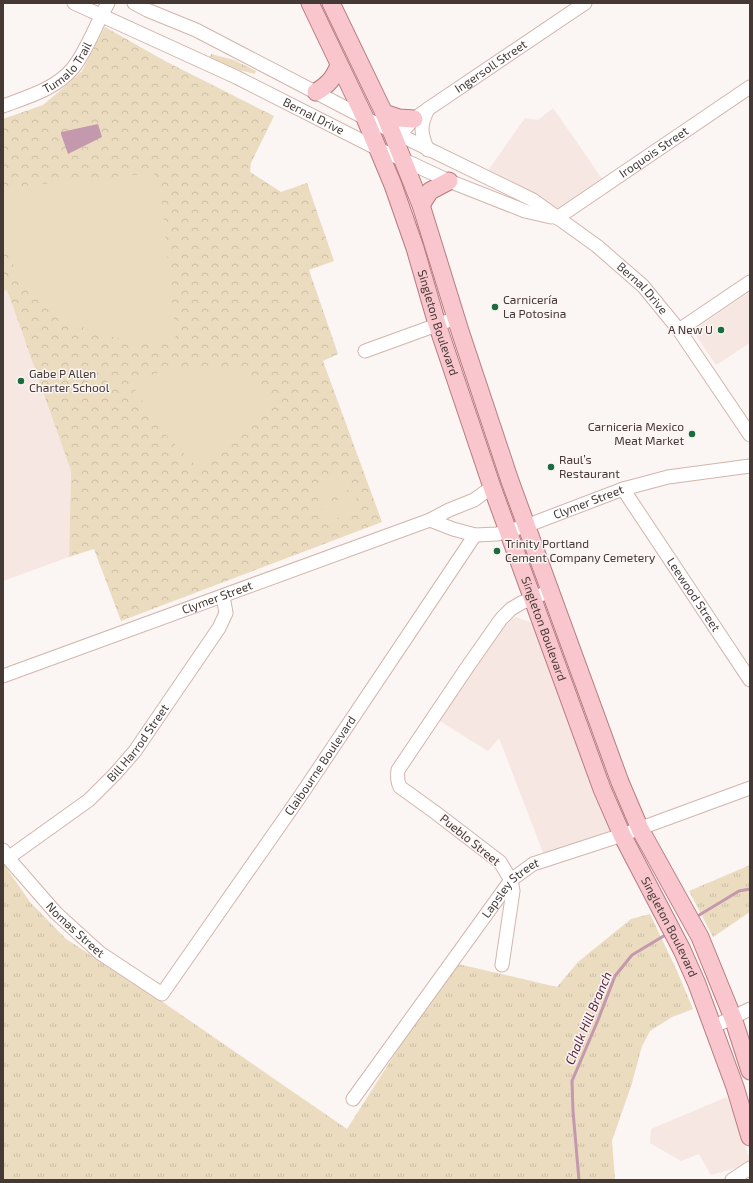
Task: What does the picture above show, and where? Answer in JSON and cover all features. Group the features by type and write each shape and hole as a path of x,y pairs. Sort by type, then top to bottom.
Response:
{"main road":[{"name":"Singleton Boulevard","path":"310,3 365,118 415,248 437,324 492,487 602,789 622,835 682,950 697,984 735,1088 750,1137"},
{"name":"Singleton Boulevard","path":"331,3 395,133 421,205 456,318 510,480 620,782 640,829 700,938 733,1018 750,1071"},
{"path":"316,92 328,84 335,76 339,65"},
{"path":"384,113 399,118 414,119"},
{"path":"421,205 430,191 449,181"}],"street":[{"name":"Bernal Drive","path":"74,3 236,77 378,149 449,181 525,211 557,218"},
{"name":"Tumalo Trail","path":"3,106 49,88 72,69 83,53 108,3"},
{"name":"Bernal Drive","path":"134,3 147,10 196,30 428,150 533,200 597,246 643,286 679,330 750,435"},
{"name":"Ingersoll Street","path":"395,133 585,3"},
{"name":"Iroquois Street","path":"557,218 750,87"},
{"path":"428,109 422,122 422,131 423,139 428,150"},
{"path":"679,330 750,282"},
{"path":"365,351 456,318"},
{"name":"Clymer Street","path":"430,520 453,529 475,535 497,534 526,526 622,489 668,478 750,466"},
{"name":"Clymer Street","path":"3,676 430,520 449,510 474,500 492,487"},
{"name":"Leewood Street","path":"622,489 750,680"},
{"name":"Claibourne Boulevard","path":"162,994 300,795 475,535"},
{"path":"532,598 550,591"},
{"name":"Bill Harrod Street","path":"5,854 89,800 135,751 219,628 226,613 223,596"},
{"name":"Pueblo Street","path":"502,965 512,908 513,891 510,880 500,862 436,812 400,787 397,779 398,770 501,619 511,609 532,598"},
{"name":"Lapsley Street","path":"353,1099 510,880 533,864 640,829 750,788"},
{"name":"Nomas Street","path":"5,854 56,912 100,953 162,994"},
{"path":"713,1027 750,1009"},
{"path":"732,1180 750,1168"}],"shaded area":[{"path":"553,108 603,180 560,208 556,208 487,172 525,118 538,120"},
{"path":"98,124 102,137 68,154 61,132"},
{"name":"Gabe P Allen Charter School","path":"7,290 71,471 69,557 3,581 3,291"},
{"path":"750,292 750,343 716,365 697,337 696,331 699,326"},
{"path":"516,617 532,623 610,831 544,855 499,738 488,751 435,718 505,621"},
{"path":"727,1097 750,1160 750,1164 711,1175 699,1154 681,1161 650,1143 651,1129"}],"green space":[{"path":"105,27 165,61 274,116 251,163 250,172 281,192 307,183 334,261 309,270 338,354 323,361 382,522 121,621 94,549 69,557 71,471 7,290 3,291 3,119 43,105 82,71"},
{"path":"211,54 234,60 256,71 255,74 231,68 210,57"},
{"path":"153,173 160,181 176,341 153,342 108,336 66,319 47,306 31,290 17,271 5,248 2,228 3,188"},
{"path":"169,369 235,370 273,400 207,467 197,467 164,433 130,382"},
{"path":"347,473 353,488 319,501 313,485"},
{"path":"355,494 360,510 326,522 321,506"},
{"path":"3,863 30,902 66,939 154,996 347,1129 423,1010 458,964 557,987 578,962 631,919 650,914 693,1009 672,1017 650,1031 642,1046 632,1083 612,1141 615,1180 3,1180"},
{"path":"750,865 750,912 713,937 689,891"}],"waterway":[{"name":"Chalk Hill Branch","path":"696,917 739,891 750,889"},
{"name":"Chalk Hill Branch","path":"579,1180 572,1081 615,976 632,955 667,934"}],"place":[{"name":"Carnicería La Potosina","path":"495,307"},
{"name":"A New U","path":"721,330"},
{"name":"Gabe P Allen Charter School","path":"21,381"},
{"name":"Carniceria Mexico Meat Market","path":"692,434"},
{"name":"Raul’s Restaurant","path":"551,467"},
{"name":"Trinity Portland Cement Company Cemetery","path":"497,551"}]}
